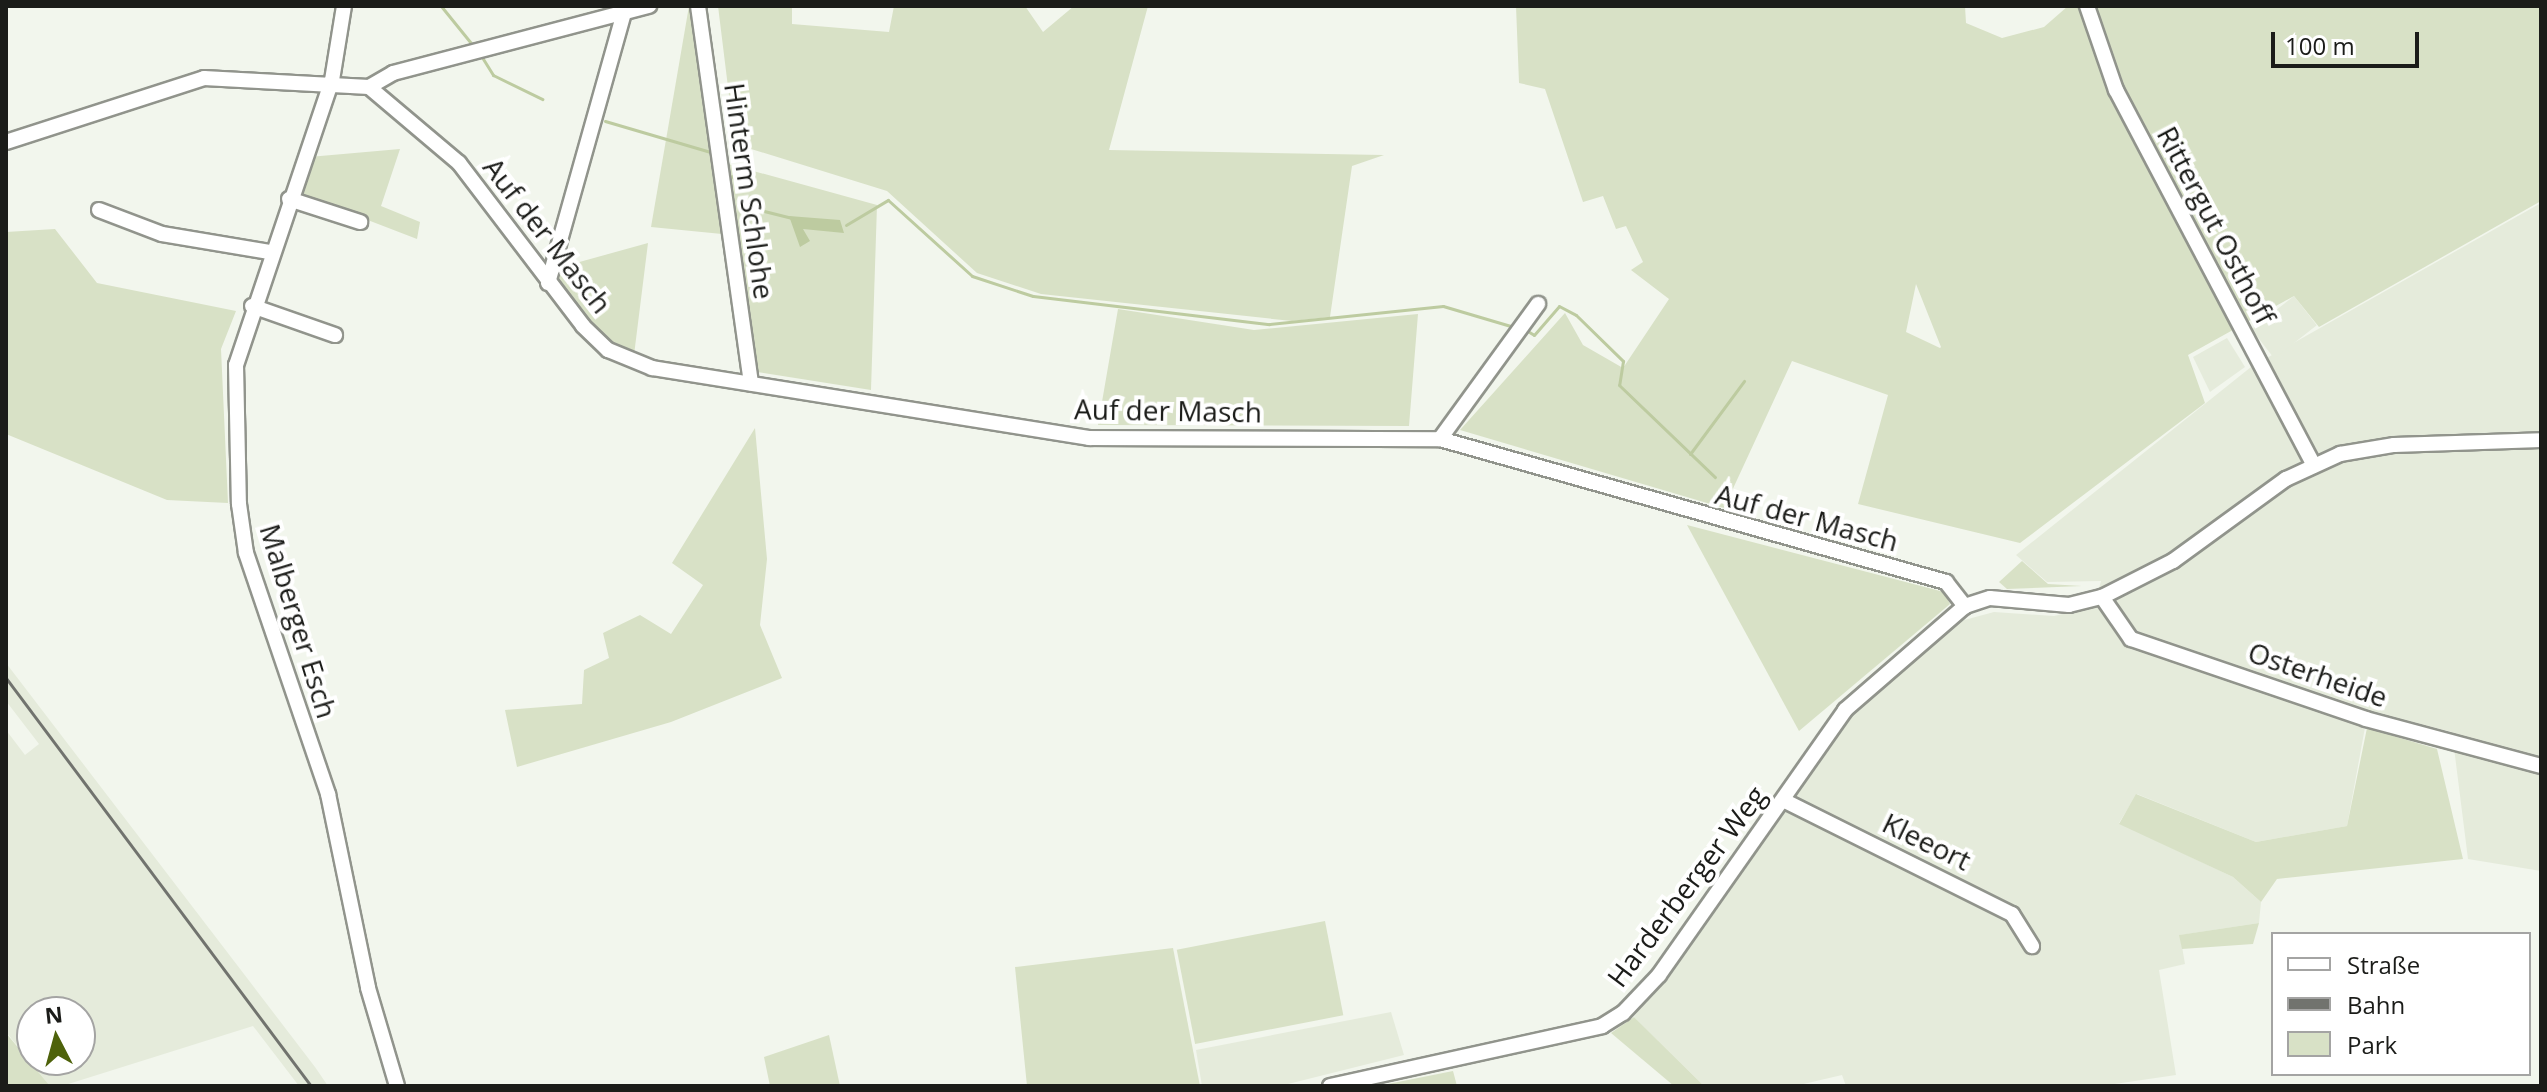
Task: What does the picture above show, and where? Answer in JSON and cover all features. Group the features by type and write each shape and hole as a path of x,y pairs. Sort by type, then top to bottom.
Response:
{"street":[{"name":"Malberger Esch","path":"344,6 332,80 269,252 236,365 246,553 328,794 397,1086"},
{"path":"6,142 204,78 332,80 369,87 478,51 649,6"},
{"name":"Hinterm Schlohe","path":"698,6 751,383"},
{"name":"Rittergut Osthoff","path":"2087,6 2116,90 2313,464"},
{"path":"548,283 624,12"},
{"name":"Auf der Masch","path":"369,87 459,163 548,283 608,350 652,368 1089,438 1440,439 1946,582 1965,606"},
{"path":"289,199 360,222"},
{"path":"99,210 162,234 269,252"},
{"path":"1440,439 1538,304"},
{"path":"252,306 335,335"},
{"path":"1965,606 1990,598 2069,605 2102,597 2173,561 2313,464 2394,445 2541,440"},
{"name":"Osterheide","path":"2102,597 2131,639 2366,719 2541,766"},
{"name":"Harderberger Weg","path":"1330,1086 1614,1019 1659,975 1845,710 1965,606"},
{"name":"Kleeort","path":"1783,800 2012,914 2032,946"}],"shaded area":[{"path":"2541,203 2541,871 2468,859 2452,732 2368,711 2347,826 2256,842 2137,794 2119,823 2233,877 2261,902 2259,923 2180,935 2185,964 2159,970 2176,1075 2101,1086 1846,1086 1842,1075 1795,1086 1704,1086 1634,1017 1856,707 1957,622 1994,612 2054,616 2094,607 2101,581 2047,582 2016,555 2251,367"},
{"path":"789,216 840,220 844,233 803,229 810,241 800,247"},
{"path":"2294,296 2317,325 2274,358 2251,329"},
{"path":"2227,338 2245,367 2210,392 2193,357"},
{"path":"6,663 328,1086 299,1086 253,1026 96,1075 96,996 16,996 16,1044 6,1032 6,730 25,755 39,744 6,701"},
{"path":"1391,1012 1404,1055 1280,1086 1202,1086 1196,1050"},
{"path":"42,1076 94,1076 62,1086 50,1086"}],"green space":[{"path":"689,6 694,20 722,234 651,227"},
{"path":"718,6 792,6 792,24 889,32 894,6 1025,6 1043,32 1074,6 1148,6 1109,150 1384,155 1352,166 1330,317 1292,321 1041,294 977,273 887,191 735,144"},
{"path":"1516,6 1965,6 1966,23 2002,38 2044,27 2068,6 2541,6 2541,201 2319,327 2294,296 2188,355 2205,403 2020,543 1858,504 1888,395 1792,361 1724,508 1460,430 1565,313 1583,345 1623,368 1669,299 1631,270 1643,262 1626,226 1616,229 1603,196 1583,202 1545,89 1519,83","holes":["1916,284 1941,347 1906,332"]},
{"path":"400,149 381,206 420,222 417,239 295,192 309,157"},
{"path":"728,164 877,205 871,390 757,372"},
{"path":"55,229 97,283 236,311 221,349 228,503 167,500 6,434 6,232"},
{"path":"648,243 634,355 607,341 555,284 565,266"},
{"path":"1118,309 1254,330 1418,314 1409,426 1098,425"},
{"path":"755,428 767,559 760,625 782,678 671,722 517,767 505,710 582,704 584,670 609,658 603,633 640,615 671,634 703,585 672,563"},
{"path":"1687,525 1944,592 1950,604 1799,731"},
{"path":"2022,561 2048,584 2082,586 2007,589 1999,582"},
{"path":"2367,728 2437,749 2463,859 2277,879 2261,902 2233,877 2119,824 2136,794 2256,842 2347,826"},
{"path":"1325,921 1343,1015 1195,1044 1177,950"},
{"path":"2259,923 2253,944 2182,949 2179,935"},
{"path":"1173,948 1200,1086 1027,1086 1015,967"},
{"path":"1634,1017 1704,1086 1674,1086 1611,1033"},
{"path":"6,1033 16,1045 16,1076 42,1076 50,1086 6,1086"},
{"path":"829,1035 840,1086 770,1086 764,1057"},
{"path":"1453,1071 1457,1086 1378,1086"}],"waterway":[{"path":"441,6 475,48"},
{"path":"480,54 493,75 542,99"},
{"path":"605,121 710,152"},
{"path":"732,176 743,189"},
{"path":"846,225 888,200 972,276 1033,296 1269,324 1443,306 1514,327"},
{"path":"756,209 792,218"},
{"path":"1526,330 1534,335 1559,306 1576,315 1623,361 1619,385 1715,477"},
{"path":"1690,454 1744,381"}],"railway":[{"path":"6,678 311,1086"}]}
